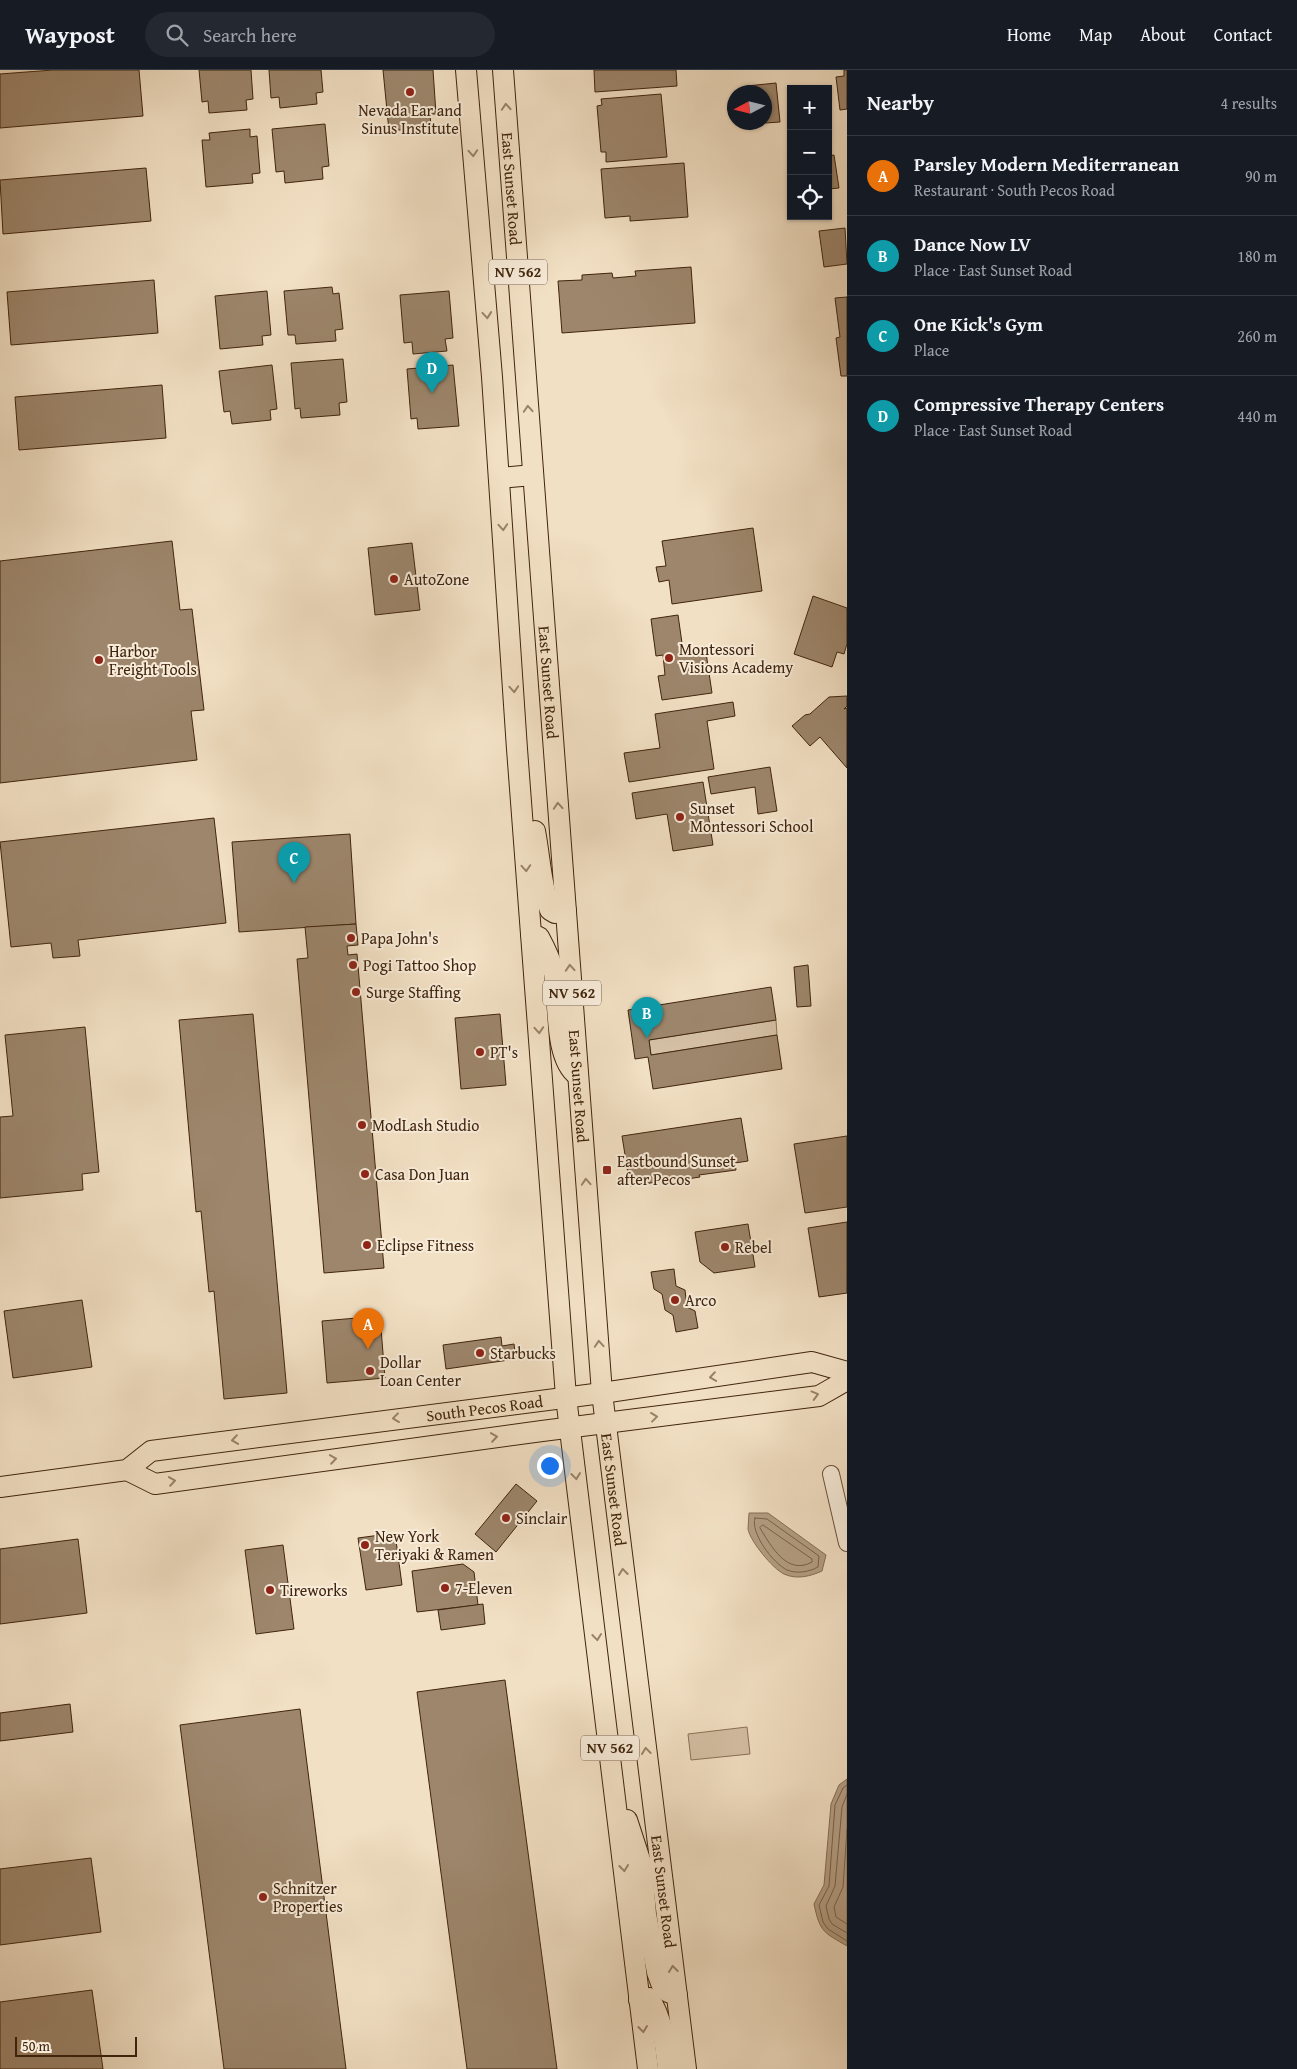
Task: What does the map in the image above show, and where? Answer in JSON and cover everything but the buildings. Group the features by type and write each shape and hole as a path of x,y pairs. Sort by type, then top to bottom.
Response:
{"main road":[{"name":"NV 562","path":"466,70 498,451 531,934 566,1397 648,2069"},
{"name":"East Sunset Road","path":"503,70 602,1393 686,2069"},
{"path":"498,451 531,447"},
{"path":"500,478 533,475"},
{"path":"522,806 528,811 533,824 544,893 550,910 555,913 566,911"},
{"path":"531,934 539,937 553,970 562,1053 569,1070 578,1077"},
{"name":"South Pecos Road","path":"847,1372 812,1362 602,1393 151,1451 127,1470 155,1484 819,1396 847,1380"},
{"path":"0,1487 127,1470"},
{"path":"616,1798 630,1827 642,1866 646,1914 657,1972 661,1983 668,1992 677,1995"},
{"path":"639,2000 649,1998 656,2010 661,2023 668,2069"}],"street":[{"path":"831,1474 847,1543"}],"shaded area":[{"path":"776,1020 777,1035 651,1055 649,1040"},
{"path":"747,1727 750,1754 691,1760 688,1734"}],"water":[{"path":"749,1513 768,1513 826,1555 822,1571 809,1576 799,1577 789,1576 779,1571 753,1540 748,1529"},
{"path":"847,1779 847,1946 824,1930 818,1920 814,1904 824,1885 831,1804 839,1785"}],"place":[{"name":"Nevada Ear and Sinus Institute","path":"410,92"},
{"name":"Compressive Therapy Centers","path":"432,393"},
{"name":"AutoZone","path":"394,579"},
{"name":"Montessori Visions Academy","path":"669,658"},
{"name":"Harbor Freight Tools","path":"99,660"},
{"name":"Sunset Montessori School","path":"680,817"},
{"name":"One Kick's Gym","path":"294,883"},
{"name":"Papa John's","path":"351,938"},
{"name":"Pogi Tattoo Shop","path":"353,965"},
{"name":"Surge Staffing","path":"356,992"},
{"name":"Dance Now LV","path":"647,1038"},
{"name":"PT's","path":"480,1052"},
{"name":"ModLash Studio","path":"362,1125"},
{"name":"Eastbound Sunset after Pecos","path":"607,1170"},
{"name":"Casa Don Juan","path":"365,1174"},
{"name":"Eclipse Fitness","path":"367,1245"},
{"name":"Rebel","path":"725,1247"},
{"name":"Arco","path":"675,1300"},
{"name":"Parsley Modern Mediterranean","path":"368,1349"},
{"name":"Starbucks","path":"480,1353"},
{"name":"Dollar Loan Center","path":"370,1371"},
{"name":"Sinclair","path":"506,1518"},
{"name":"New York Teriyaki & Ramen","path":"365,1545"},
{"name":"7-Eleven","path":"445,1588"},
{"name":"Tireworks","path":"270,1590"},
{"name":"Schnitzer Properties","path":"263,1897"}]}
